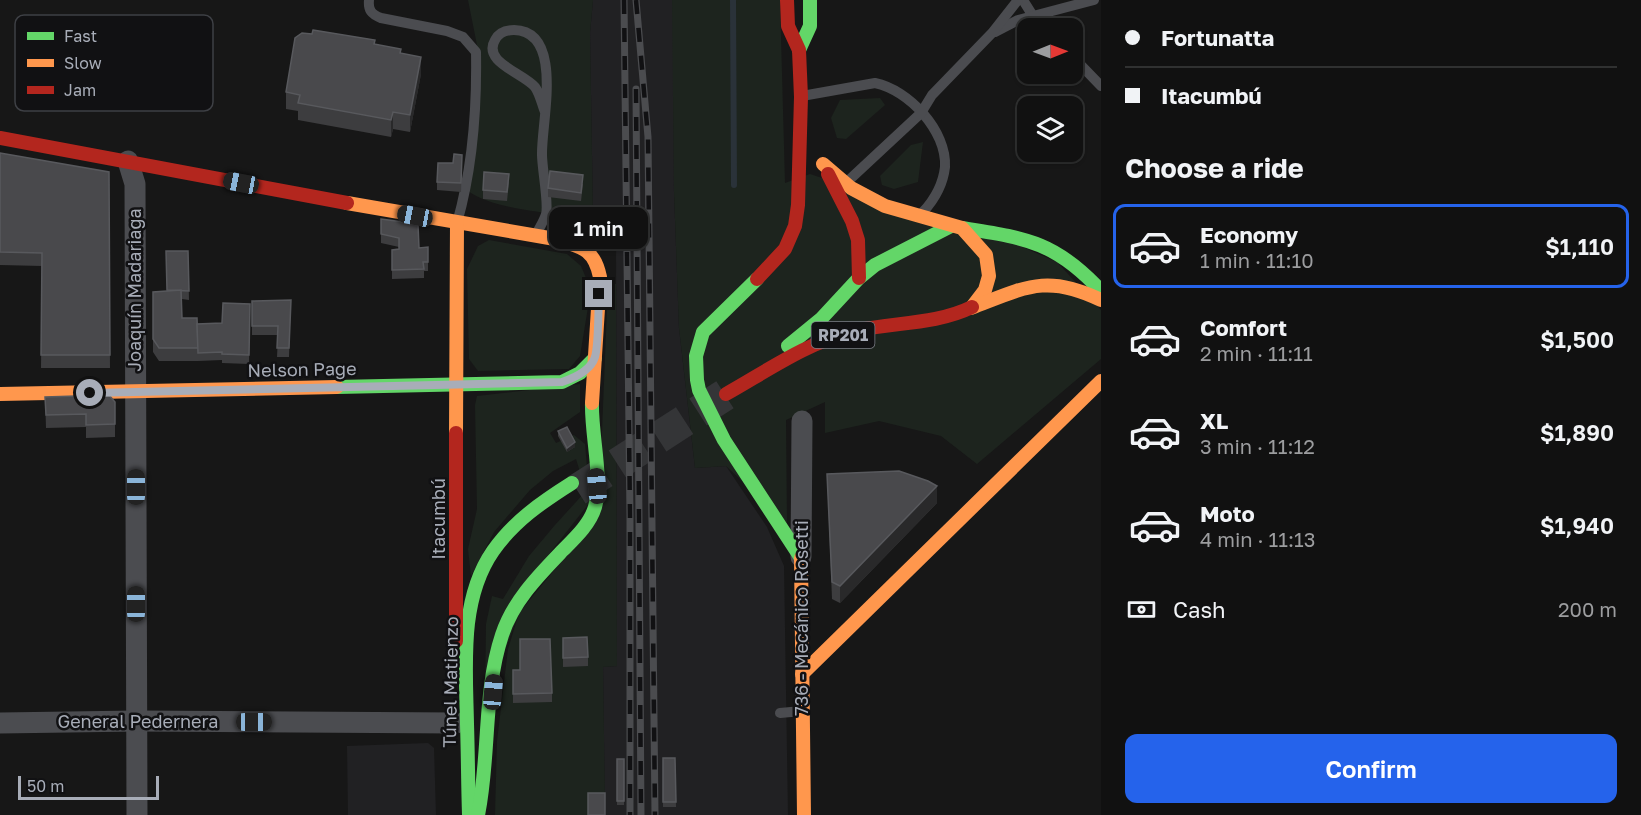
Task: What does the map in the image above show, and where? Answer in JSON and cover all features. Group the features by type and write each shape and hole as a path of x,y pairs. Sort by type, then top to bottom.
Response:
{"street":[{"path":"787,0 788,26 799,50 801,97 798,205 791,238 773,263 703,332 698,344 696,362 699,390 716,425 801,558"},
{"path":"799,50 810,26 810,0"},
{"path":"801,97 814,143 855,230 860,254 859,278"},
{"path":"0,138 457,223 536,235 584,249 597,262 600,277 592,408 597,486 594,508 582,529 538,575 507,619 494,673 486,768 478,815"},
{"name":"Joaquín Madariaga","path":"128,161 135,184 137,815"},
{"path":"823,164 845,183 875,202 956,227 1039,244 1080,270 1101,291"},
{"name":"Itacumbú","path":"457,223 456,723 458,759 469,815"},
{"path":"859,278 904,248 956,227"},
{"path":"956,227 979,246 988,263 989,276 985,290 971,308"},
{"name":"RP201","path":"859,278 821,319 789,345 723,390 838,336 882,326 945,317 971,308"},
{"path":"971,308 1028,288 1048,284 1072,287 1101,300"},
{"name":"Nelson Page","path":"0,394 562,382 588,368 595,358"},
{"path":"802,674 1101,381"},
{"name":"736 - Mecánico Rosetti","path":"802,420 804,815"},
{"name":"Túnel Matienzo","path":"469,815 479,724 476,639 481,604 500,561 516,538 531,522 574,487"},
{"name":"General Pedernera","path":"0,723 137,721 456,723"}],"lane":[{"path":"369,0 368,8 372,14 381,18 447,31 463,37 476,51 474,140 465,196 457,223"},
{"path":"845,183 921,113 932,95 992,33 1018,0"},
{"path":"1023,0 1034,16"},
{"path":"992,33 1018,20 1094,0"},
{"path":"536,235 546,214 542,154 545,112 546,65 540,43 532,34 511,30 501,33 494,40 494,57 536,89 545,112"},
{"path":"1083,67 1101,86"},
{"path":"801,97 875,83 895,89 921,113 932,126 941,144 945,167 934,200 919,217"},
{"path":"780,713 802,711"}],"shaded area":[{"path":"468,0 593,0 590,33 593,217 510,207 494,203 468,191 480,60"},
{"path":"593,0 673,0 674,192 679,328 695,468 726,466 767,527 784,566 788,815 605,815 603,667 617,666 616,234 593,217 590,33"},
{"path":"672,0 780,0 785,183 810,174 995,235 1057,262 1101,310 1101,359 977,464 941,436 879,421 825,433 825,402 786,420 787,523 726,466 695,468 679,328 674,192"},
{"path":"880,98 885,105 846,139 837,138 831,118 840,100"},
{"path":"923,142 918,182 894,189 882,185 880,176 911,145"},
{"path":"489,240 567,254 581,266 586,278 589,301 580,356 569,369 478,371 469,359 467,269 478,246"},
{"path":"608,284 616,284 617,666 603,667 605,801 588,815 495,815 497,741 508,649 519,613 578,541 601,456"},
{"path":"580,384 580,412 550,433 556,443 574,435 585,444 590,502 535,572 485,702 486,624 492,596 503,599 529,556 586,491 576,459 553,471 530,490 494,532 471,576 468,549 477,509 475,405 477,396"},
{"path":"428,743 434,748 436,815 348,815 347,746"}],"building":[{"path":"313,30 375,40 374,44 401,49 400,53 421,57 410,115 393,112 391,120 298,103 300,95 286,92 295,38 302,33 312,34"},
{"path":"0,153 109,172 110,355 41,355 42,253 0,252"},
{"path":"454,154 462,155 461,183 437,182 438,163 453,163"},
{"path":"550,171 583,175 581,193 548,188"},
{"path":"484,172 509,174 507,192 483,190"},
{"path":"381,219 418,224 419,248 428,247 428,262 423,262 424,269 392,270 392,250 399,249 399,238 381,234"},
{"path":"166,251 188,251 189,291 167,290"},
{"path":"181,290 182,318 197,318 198,348 159,348 153,339 153,292"},
{"path":"291,300 289,348 277,348 278,326 252,326 252,301"},
{"path":"223,303 250,304 249,355 222,354 222,352 198,353 197,324 222,323"},
{"path":"109,395 115,402 115,424 86,425 86,414 46,415 45,397"},
{"path":"567,427 575,442 567,448 558,431"},
{"path":"899,471 937,486 840,586 832,582 827,474"},
{"path":"587,637 588,657 563,658 563,638"},
{"path":"520,639 550,639 552,693 513,694 513,670 520,670"},
{"path":"663,758 675,758 676,802 663,802"},
{"path":"617,759 624,759 624,801 617,801"},
{"path":"588,793 605,793 605,815 588,815"}],"waterway":[{"path":"733,0 734,185"}],"tunnel":[{"path":"577,490 726,394"}],"railway":[{"path":"624,0 630,516 630,815"},
{"path":"636,0 648,137 655,815"},
{"path":"636,89 641,815"}],"traffic: fast":[{"path":"799,50 810,26 810,0"},
{"path":"788,346 821,319 859,278 875,265 951,226"},
{"path":"962,228 1004,235 1038,244 1069,261 1101,291"},
{"path":"757,279 703,332 696,356 697,380 699,390 724,440 801,558"},
{"path":"337,387 562,382 580,373 595,358"},
{"path":"478,815 482,793 489,701 502,635 520,600 536,579 582,530 595,507 598,483 592,403"},
{"path":"469,815 466,657 474,591 493,551 510,530 539,505 572,483"}],"traffic: slow":[{"path":"823,164 851,188 885,206 962,228 986,255 989,276 985,290 972,307"},
{"path":"347,203 555,239 572,244 590,254 600,277 592,403"},
{"path":"456,433 457,223"},
{"path":"971,308 1021,290 1050,285 1065,287 1101,300"},
{"path":"802,674 1101,381"},
{"path":"0,394 337,387"},
{"path":"801,558 804,815"}],"traffic: jam":[{"path":"757,279 785,249 795,226 798,205 801,97 799,50 788,26 787,0"},
{"path":"0,138 347,203"},
{"path":"828,174 852,221 858,240 859,278"},
{"path":"726,394 820,342 854,331 943,317 972,307"},
{"path":"456,433 456,641"}],"route":[{"path":"90,393 562,382 570,380 588,368 595,358 599,294"}]}
